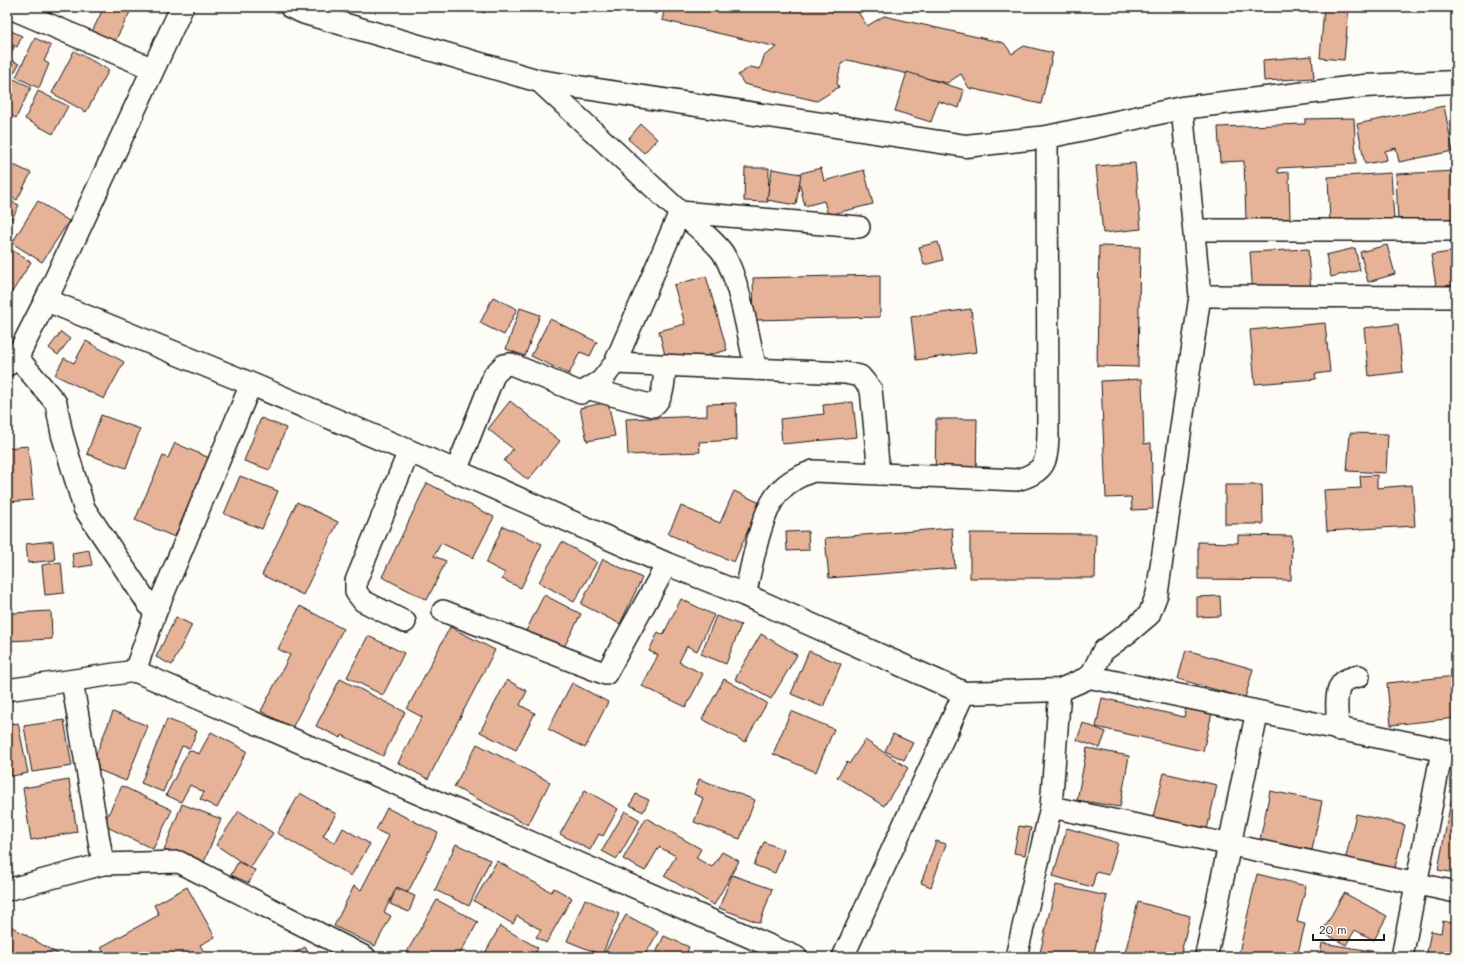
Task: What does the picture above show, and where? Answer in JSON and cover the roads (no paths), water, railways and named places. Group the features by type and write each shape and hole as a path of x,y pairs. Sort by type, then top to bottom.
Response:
{"street":[{"path":"8,7 153,69"},
{"path":"155,614 84,508 62,434 56,403 12,361 46,300 182,7"},
{"path":"301,9 539,81 966,146 1047,137 1182,108 1364,86 1456,82"},
{"path":"539,81 722,252 729,266 739,298 756,369"},
{"path":"1090,677 1103,651 1130,632 1149,615 1157,594 1200,296 1182,108"},
{"path":"745,595 766,511 778,492 794,479 813,471 1016,480 1031,476 1042,468 1047,451 1048,434 1047,137"},
{"path":"680,212 859,227"},
{"path":"456,471 494,375 504,365 511,364 581,393 590,389 601,381 615,363 680,212"},
{"path":"1194,230 1456,230"},
{"path":"1200,296 1456,297"},
{"path":"46,300 251,384 456,471 667,564 745,595 964,693 1060,690 1090,677 1449,752 1416,883 1402,957"},
{"path":"615,363 845,373 860,376 871,389 879,474"},
{"path":"590,389 653,406 658,402 662,392 665,365"},
{"path":"135,671 155,614 251,384"},
{"path":"405,622 363,601 356,592 356,581 409,451"},
{"path":"443,611 606,674 667,564"},
{"path":"7,690 135,671 796,957"},
{"path":"1338,730 1337,704 1340,686 1346,680 1359,676"},
{"path":"72,681 103,864"},
{"path":"1016,957 1051,807 1060,690"},
{"path":"843,957 964,693"},
{"path":"1206,957 1257,712"},
{"path":"1051,807 1230,843 1456,892"},
{"path":"7,890 103,864 179,862 365,957"}]}
